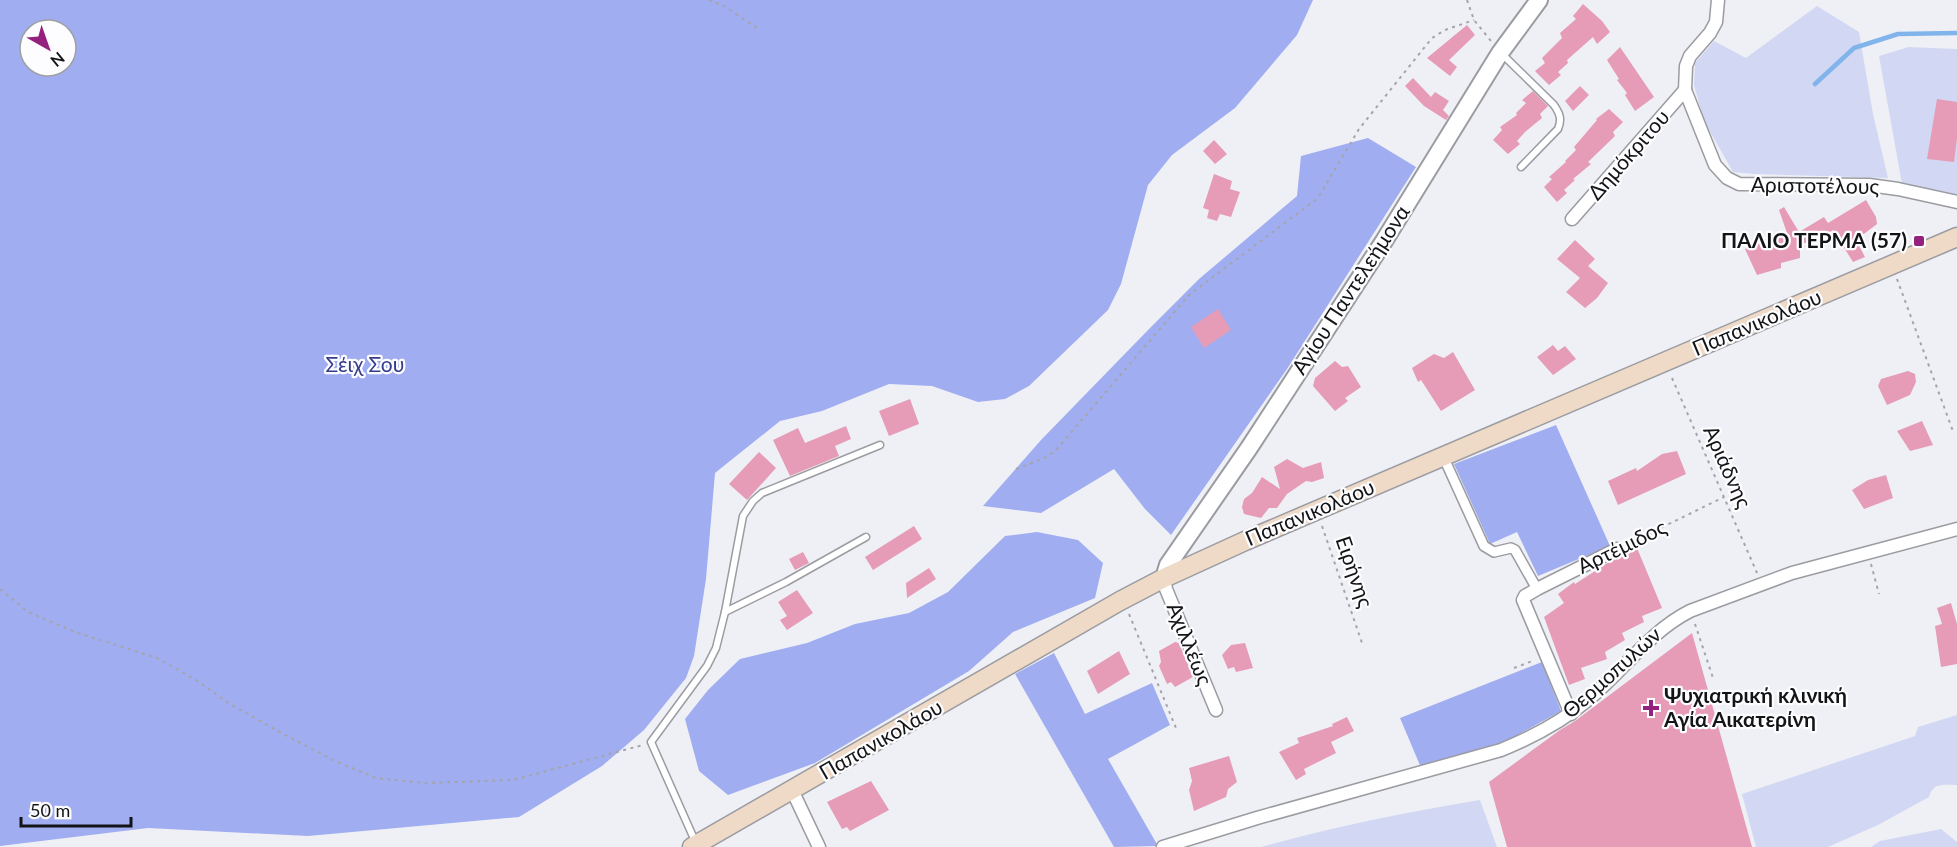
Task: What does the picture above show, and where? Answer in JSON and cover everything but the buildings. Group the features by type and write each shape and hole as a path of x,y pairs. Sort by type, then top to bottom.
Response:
{"main road":[{"name":"Παπανικολάου","path":"694,846 1164,578 1245,541 1957,237"}],"street":[{"name":"Αγίου Παντελεήμονα","path":"1164,578 1168,565 1249,448 1384,241 1500,53 1539,0"},
{"name":"Αριστοτέλους","path":"1718,0 1713,27 1690,56 1686,66 1685,90 1715,165 1732,182 1739,184 1869,185 1957,202"},
{"name":"Δημόκριτου","path":"1572,219 1685,90"},
{"path":"1443,456 1484,546 1494,552 1511,548 1515,550 1536,589"},
{"name":"Θερμοπυλών","path":"1164,847 1257,818 1501,750 1532,738 1591,698 1655,634 1690,611 1792,573 1957,529"},
{"name":"Αρτέμιδος","path":"1546,656 1523,600 1525,596 1617,549"},
{"name":"Αχιλλέως","path":"1164,578 1166,589 1216,710"},
{"path":"1546,656 1570,714"},
{"path":"792,790 819,847"}],"lane":[{"path":"1500,53 1560,113 1561,121 1558,129 1521,167"},
{"path":"694,846 651,742 707,666 716,648 743,516 753,501 762,493 880,445"},
{"path":"725,612 786,582 866,537"}],"path":[{"path":"709,0 724,6 757,28"},
{"path":"1467,0 1473,20 1500,53"},
{"path":"1016,469 1047,457 1056,450 1189,295 1318,198 1359,129 1432,38 1445,30 1473,20"},
{"path":"1892,265 1954,434"},
{"name":"Αριάδνης","path":"1665,362 1762,584"},
{"name":"Αρτέμιδος","path":"1617,549 1724,497"},
{"name":"Ειρήνης","path":"1317,511 1362,643"},
{"path":"1868,553 1879,594"},
{"path":"0,589 28,612 78,633 157,658 276,730 335,761 376,778 425,783 513,780 651,742"},
{"path":"1123,600 1176,729"},
{"path":"1690,611 1713,678"},
{"path":"1514,669 1546,656"}],"shaded area":[{"path":"1817,6 1859,32 1873,114 1888,178 1733,172 1704,121 1694,85 1695,63 1714,41 1746,58"},
{"path":"1909,47 1957,49 1957,196 1902,184 1879,56"},
{"path":"1957,715 1957,785 1936,787 1929,797 1878,825 1828,847 1756,847 1742,794 1915,736 1918,727"},
{"path":"1480,800 1497,847 1261,847 1370,820"},
{"path":"1941,829 1957,842 1957,847 1871,847 1880,841"}],"green space":[{"name":"Σέιχ Σου","path":"0,0 1313,0 1297,35 1235,108 1172,155 1148,185 1121,284 1108,310 1029,386 1005,399 978,402 932,386 889,384 822,411 780,421 715,473 706,579 694,656 686,678 644,730 602,766 519,817 308,836 148,828 0,846"},
{"path":"1368,138 1416,167 1287,369 1171,535 1145,509 1114,469 1041,513 983,506 1041,440 1199,279 1297,196 1301,156"},
{"path":"1556,425 1610,546 1538,576 1517,532 1490,544 1454,464"},
{"path":"1037,532 1078,540 1103,563 1095,598 1013,632 969,671 815,763 728,795 699,771 685,719 708,690 740,659 807,643 855,624 909,613 948,592 1005,536"},
{"path":"1054,653 1085,714 1152,683 1170,725 1108,759 1158,846 1114,847 1015,674"},
{"path":"1542,662 1561,711 1503,743 1422,770 1400,718"}],"waterway":[{"path":"1815,84 1854,48 1898,34 1957,33"}],"place":[{"name":"ΠΑΛΙΟ ΤΕΡΜΑ (57)","path":"1919,241"},
{"name":"Ψυχιατρική κλινική Αγία Αικατερίνη","path":"1651,708"}]}
